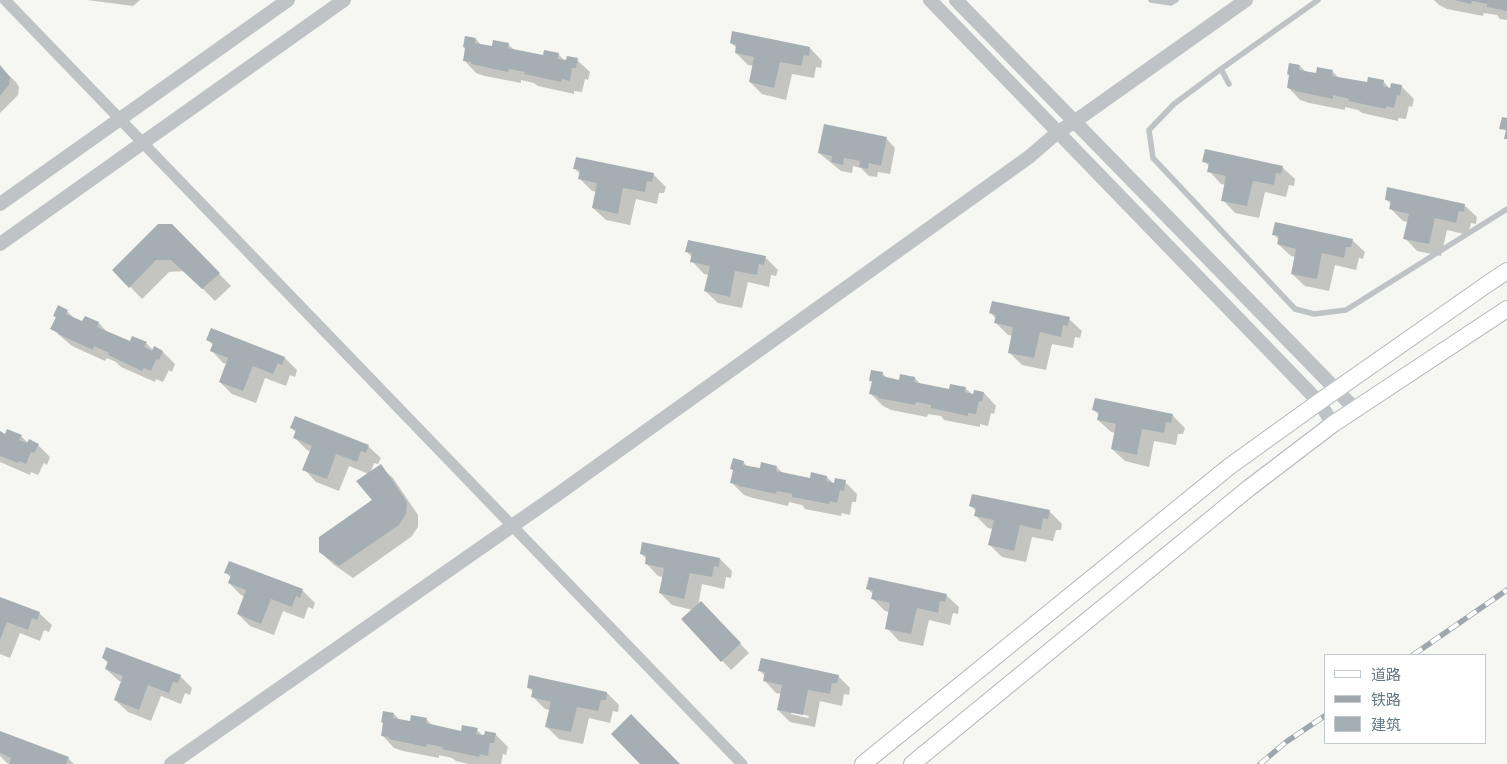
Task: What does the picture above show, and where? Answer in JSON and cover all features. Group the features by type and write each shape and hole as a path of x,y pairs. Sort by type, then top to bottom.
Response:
{"main road":[{"path":"863,764 1230,466 1336,389 1486,284 1507,272"},
{"path":"912,764 1249,488 1333,424 1507,309"}],"street":[{"path":"5,0 742,764"},
{"path":"0,204 288,0"},
{"path":"0,244 344,0"},
{"path":"930,0 1319,402 1333,424"},
{"path":"956,0 1355,409"},
{"path":"171,764 512,526 1021,162 1058,132 1246,0"}],"lane":[{"path":"1151,0 1171,3 1176,0"},
{"path":"1318,0 1174,104 1149,130 1152,158 1294,309 1314,314 1346,310 1507,209"},
{"path":"1221,69 1229,84"}],"building":[{"path":"1454,0 1507,0 1507,11 1487,7 1487,4 1472,1 1471,4"},
{"path":"732,31 810,47 809,56 804,55 801,66 780,62 774,88 749,82 754,57 735,53 736,45 730,43"},
{"path":"465,36 476,38 475,43 492,46 493,40 509,43 508,48 543,55 544,50 559,53 558,59 566,60 567,56 578,58 576,68 572,68 570,81 562,79 561,82 524,74 525,72 509,69 508,72 471,64 471,62 463,61"},
{"path":"1289,63 1300,65 1299,70 1316,73 1317,67 1333,70 1332,76 1367,82 1368,77 1384,80 1383,86 1390,88 1391,83 1402,85 1400,96 1397,95 1394,108 1386,106 1386,109 1348,101 1349,99 1333,95 1333,99 1295,91 1287,88"},
{"path":"0,65 10,77 9,85 0,96"},
{"path":"1502,117 1507,118 1507,139 1504,139 1506,130 1499,129"},
{"path":"824,124 887,137 881,166 869,163 868,169 859,167 860,161 844,158 843,165 831,162 832,156 818,153"},
{"path":"1205,149 1283,166 1281,174 1276,173 1274,185 1253,181 1247,206 1221,201 1226,176 1207,172 1209,163 1202,162"},
{"path":"576,157 654,173 652,182 647,181 645,192 623,188 618,214 592,208 597,183 578,179 580,170 573,169"},
{"path":"1387,187 1465,204 1464,212 1459,211 1456,223 1435,218 1429,244 1403,239 1409,214 1389,209 1391,201 1385,200"},
{"path":"1275,222 1353,239 1351,247 1346,247 1344,258 1322,253 1317,279 1291,274 1296,249 1277,244 1279,236 1272,235"},
{"path":"158,224 172,224 220,273 202,289 171,260 156,260 129,288 112,270"},
{"path":"688,240 766,256 764,265 759,264 757,275 735,271 730,297 704,291 710,266 690,262 692,253 685,252"},
{"path":"992,301 1070,317 1068,326 1063,325 1061,337 1040,332 1034,358 1008,353 1013,327 994,323 996,315 989,313"},
{"path":"58,305 68,310 66,314 82,321 85,316 99,322 97,327 130,341 132,336 147,342 144,347 152,351 154,346 163,351 159,360 156,359 151,371 144,368 142,371 108,355 109,353 94,346 93,350 58,334 50,329 56,317 53,316"},
{"path":"211,328 285,357 282,365 278,363 273,374 253,366 243,391 219,382 228,358 210,351 213,343 206,340"},
{"path":"871,370 883,372 882,376 899,380 900,374 915,377 914,382 949,389 950,384 966,387 965,392 973,394 974,390 984,392 982,402 979,401 976,414 968,413 968,416 931,408 931,405 916,402 915,405 878,398 878,396 869,394 872,381 869,381"},
{"path":"1095,398 1173,414 1171,423 1166,422 1164,433 1142,429 1137,455 1111,449 1116,424 1097,420 1099,412 1092,410"},
{"path":"295,416 369,445 366,453 361,451 357,462 336,454 327,479 302,470 312,446 293,438 296,430 290,428"},
{"path":"7,429 22,435 19,440 27,443 29,439 39,444 34,453 31,452 26,464 0,456 0,431 5,434"},
{"path":"733,458 744,461 743,465 760,468 761,462 777,466 776,471 810,478 811,472 827,476 826,481 834,483 835,478 846,480 844,491 840,490 837,503 830,501 829,504 792,497 792,494 777,491 776,494 739,486 730,483 733,470 730,469"},
{"path":"381,464 407,502 406,514 399,525 339,566 319,552 319,537 372,500 356,481"},
{"path":"972,494 1050,510 1048,519 1043,518 1041,530 1020,525 1014,551 988,545 994,520 974,516 976,508 969,506"},
{"path":"642,542 720,558 719,567 714,566 712,577 690,573 684,599 659,593 664,568 645,564 646,555 640,554"},
{"path":"229,561 303,589 300,598 296,596 292,607 271,599 261,624 237,614 246,590 228,583 231,575 224,573"},
{"path":"869,577 947,594 945,602 940,601 938,613 917,608 911,634 885,629 890,603 871,599 873,591 866,589"},
{"path":"0,597 40,612 37,620 32,618 28,630 7,622 0,640"},
{"path":"701,601 741,643 721,662 681,619"},
{"path":"106,647 181,675 178,683 173,682 169,693 148,685 139,710 114,700 123,676 105,669 108,661 102,658"},
{"path":"761,658 839,675 837,683 832,683 830,694 808,690 803,715 777,710 782,685 763,681 765,672 758,671"},
{"path":"529,675 607,692 606,700 601,700 598,711 577,707 571,732 545,727 551,702 531,697 533,689 527,688"},
{"path":"383,711 394,713 393,718 410,721 411,715 427,718 426,723 461,731 462,725 478,728 476,734 484,735 485,731 496,733 494,743 490,743 488,756 480,754 479,757 442,749 443,747 427,744 426,747 389,739 389,737 381,736"},
{"path":"631,714 680,764 640,764 611,734"},
{"path":"0,731 69,757 66,764 9,764 11,758 0,753"}],"railway":[{"path":"1414,654 1507,590"},
{"path":"1260,764 1286,742 1324,716"}]}
